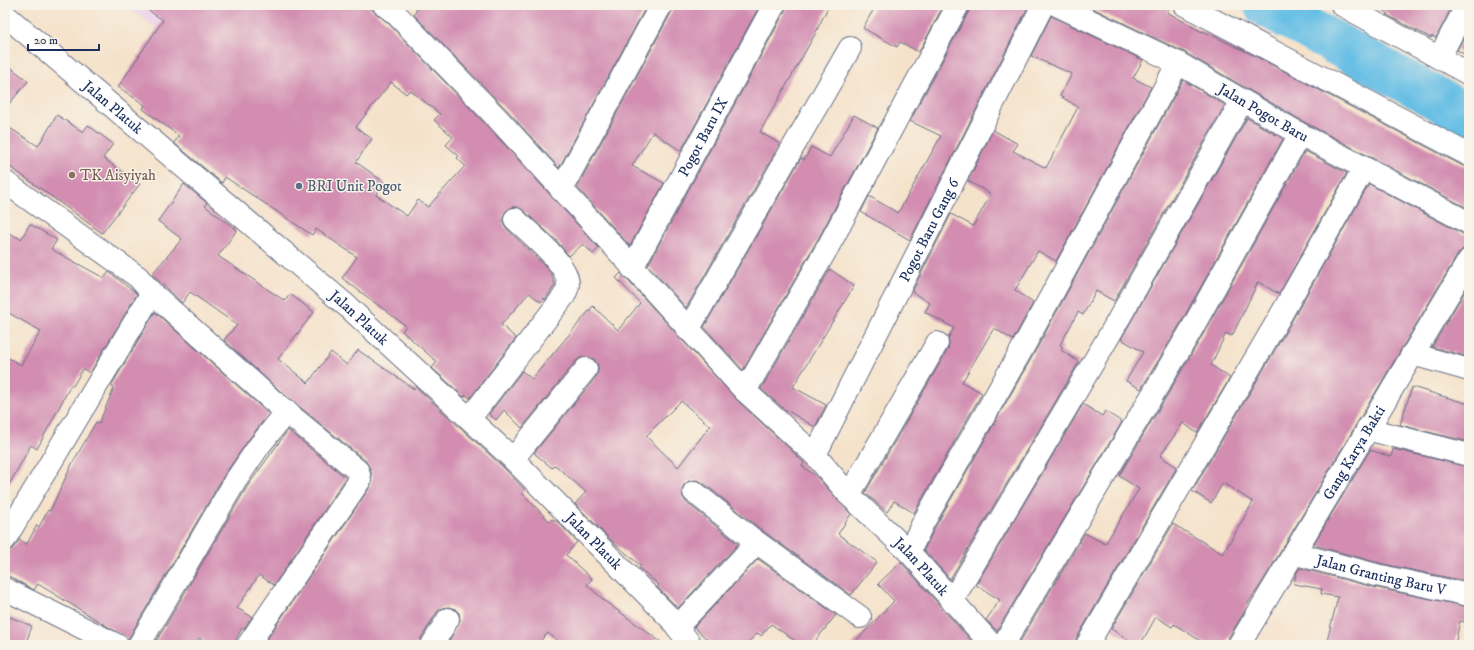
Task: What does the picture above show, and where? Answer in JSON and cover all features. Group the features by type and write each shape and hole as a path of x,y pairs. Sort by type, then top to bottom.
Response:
{"street":[{"name":"Jalan Platuk","path":"384,5 396,14 498,119 745,391 815,455 849,495 909,552 992,645"},
{"path":"561,190 661,5"},
{"name":"Pogot Baru IX","path":"632,268 774,5"},
{"path":"745,391 829,245 958,5"},
{"name":"Pogot Baru Gang 6","path":"815,455 1044,5"},
{"name":"Jalan Pogot Baru","path":"1057,5 1178,63 1300,134 1469,223"},
{"path":"1186,5 1469,156"},
{"path":"1342,5 1469,74"},
{"path":"1439,58 1467,5"},
{"name":"Jalan Platuk","path":"5,15 347,306 470,418 513,459 677,627 692,645"},
{"path":"688,330 850,48"},
{"path":"909,552 923,523 1021,351 1178,63"},
{"path":"952,601 1109,336 1242,101"},
{"path":"1003,645 1190,332 1300,134"},
{"path":"1087,645 1278,320 1364,168"},
{"path":"5,182 138,277 152,293 272,400 358,471 360,480 248,645"},
{"path":"470,418 564,296 568,284 566,274 560,265 515,219"},
{"name":"Gang Karya Bakti","path":"1239,645 1469,260"},
{"path":"5,539 152,293"},
{"path":"849,495 937,343"},
{"path":"1412,354 1469,370"},
{"path":"513,459 586,369"},
{"path":"139,645 236,480 259,446 287,411"},
{"path":"1367,429 1469,455"},
{"path":"694,492 755,541 860,617"},
{"path":"677,627 748,552 755,541"},
{"name":"Jalan Granting Baru V","path":"1293,553 1376,575 1469,595"},
{"path":"5,589 109,643"},
{"path":"432,645 448,619"}],"shaded area":[{"path":"125,5 180,5 163,33"}],"building":[{"path":"140,5 366,5 388,23 489,128 599,248 593,254 583,244 569,256 556,240 523,210 518,207 512,207 506,211 503,216 503,222 506,228 545,266 551,274 555,285 545,300 544,298 541,302 529,293 501,325 516,338 470,398 466,395 464,397 432,368 437,362 402,331 406,326 342,278 357,257 316,229 312,235 225,177 222,183 174,143 179,136 143,109 145,105 118,87 163,20","holes":["391,82 406,94 410,90 440,114 434,120 453,137 446,145 459,156 457,158 465,166 428,207 418,200 407,216 376,195 384,182 356,162 372,139 356,127"]},
{"path":"419,5 647,5 559,168 507,110 414,15"},
{"path":"673,5 760,5 681,151 653,132 632,166 664,183 630,246 577,187 672,11"},
{"path":"786,5 829,5 814,36 760,132 780,144 686,308 648,265 785,11"},
{"path":"876,5 931,5 941,10 919,52 900,42 897,47 863,28"},
{"path":"970,5 1029,5 910,240 861,212 869,196 898,213 941,136 910,121 969,11"},
{"path":"1086,5 1170,5 1167,12 1202,32 1203,31 1255,56 1463,166 1469,167 1469,209 1306,123 1184,52"},
{"path":"1374,5 1446,5 1451,8 1436,38 1432,36 1431,38 1387,15 1388,13"},
{"path":"1051,16 1143,60 1133,78 1151,87 1056,261 1038,251 1015,290 1033,303 1013,340 994,328 962,382 982,393 914,513 894,501 887,512 865,493 948,349 948,338 954,328 925,312 930,303 912,292 951,214 973,226 991,194 968,181 993,130 1018,144 1013,151 1046,168 1078,107 1060,96 1072,74 1031,56"},
{"path":"1469,28 1469,57 1457,50"},
{"path":"5,63 28,81 5,109"},
{"path":"1183,80 1225,105 1114,301 1096,291 1083,315 1078,312 1060,345 1063,347 1061,350 1079,362 950,579 924,550 934,529 1032,357"},
{"path":"57,115 83,132 88,125 113,144 103,158 140,184 102,233 5,163 5,125 38,146"},
{"path":"854,115 878,128 818,239 743,370 704,327 801,158 804,160 811,147 830,157"},
{"path":"1247,118 1283,139 1179,326 1141,389 1126,381 1143,352 1121,339"},
{"path":"1305,151 1347,173 1279,294 1258,282 1232,336 1226,333 1211,365 1230,378 1197,433 1183,423 1160,456 1177,467 1076,639 1075,645 1018,645 1085,533 1105,544 1139,489 1119,476 1201,338"},
{"path":"184,184 207,203 205,206 237,230 218,256 285,301 290,294 314,312 278,359 308,383 331,352 347,365 358,350 414,389 416,387 502,466 525,490 522,493 550,522 552,519 558,522 577,542 566,555 592,579 587,585 606,602 665,645 563,645 548,633 536,645 447,645 460,620 459,613 455,609 448,607 442,608 437,612 421,638 420,645 263,645 370,487 372,477 370,468 366,461 280,391 224,340 237,325 190,292 182,303 152,274 182,239 158,221"},
{"path":"1369,184 1463,234 1469,235 1469,248 1463,249 1458,254 1224,645 1207,645 1174,624 1172,627 1156,617 1140,645 1138,645 1111,629 1173,524 1223,554 1253,502 1223,483 1211,503 1192,491 1289,326"},
{"path":"30,224 57,240 51,249 104,278 109,272 137,294 90,373 83,369 73,386 71,385 37,449 31,445 5,492 5,356 21,365 41,331 5,311 5,231 21,239"},
{"path":"830,269 854,286 793,387 826,405 815,427 783,408 761,389"},
{"path":"621,273 736,399 804,463 802,466 816,476 851,514 838,534 877,562 851,595 763,531 702,482 696,480 689,481 684,485 682,490 683,497 686,502 738,544 678,608 657,587 659,585 639,568 641,566 613,542 575,504 586,492 555,465 552,468 534,453 596,377 598,365 594,359 582,357 576,361 522,428 504,410 496,420 489,414 522,371 532,379 593,306 618,330 640,303 616,278","holes":["681,401 710,426 678,467 646,436"]},
{"path":"1469,284 1469,357 1432,347"},
{"path":"155,312 269,414 249,439 225,474 128,639 38,584 34,590 5,574 5,551 11,550 19,540 27,544 37,525 39,527 48,510 50,511 72,464 96,422 99,423 114,388 111,386"},
{"path":"1412,387 1469,404 1469,442 1400,425"},
{"path":"1083,404 1102,416 1105,411 1122,422 997,631 986,620 1000,600 976,585"},
{"path":"288,430 346,478 274,585 259,575 237,608 252,617 244,629 242,628 233,645 211,645 199,638 195,645 154,645 247,487"},
{"path":"1393,449 1469,467 1469,582 1379,563 1313,545 1370,450 1391,457"},
{"path":"758,559 836,615 812,645 801,645 771,624 761,636 758,633 745,645 713,645 694,627"},
{"path":"901,562 975,645 852,645 894,601 878,584"},
{"path":"1300,568 1373,587 1469,607 1469,623 1460,621 1455,645 1326,645 1338,597 1321,594 1322,589 1294,584 1296,574"},
{"path":"5,615 32,626 25,645 5,645"}],"waterway":[{"path":"1265,5 1469,116"}],"place":[{"name":"TK Aisyiyah","path":"72,175"},
{"name":"BRI Unit Pogot","path":"299,186"}]}
